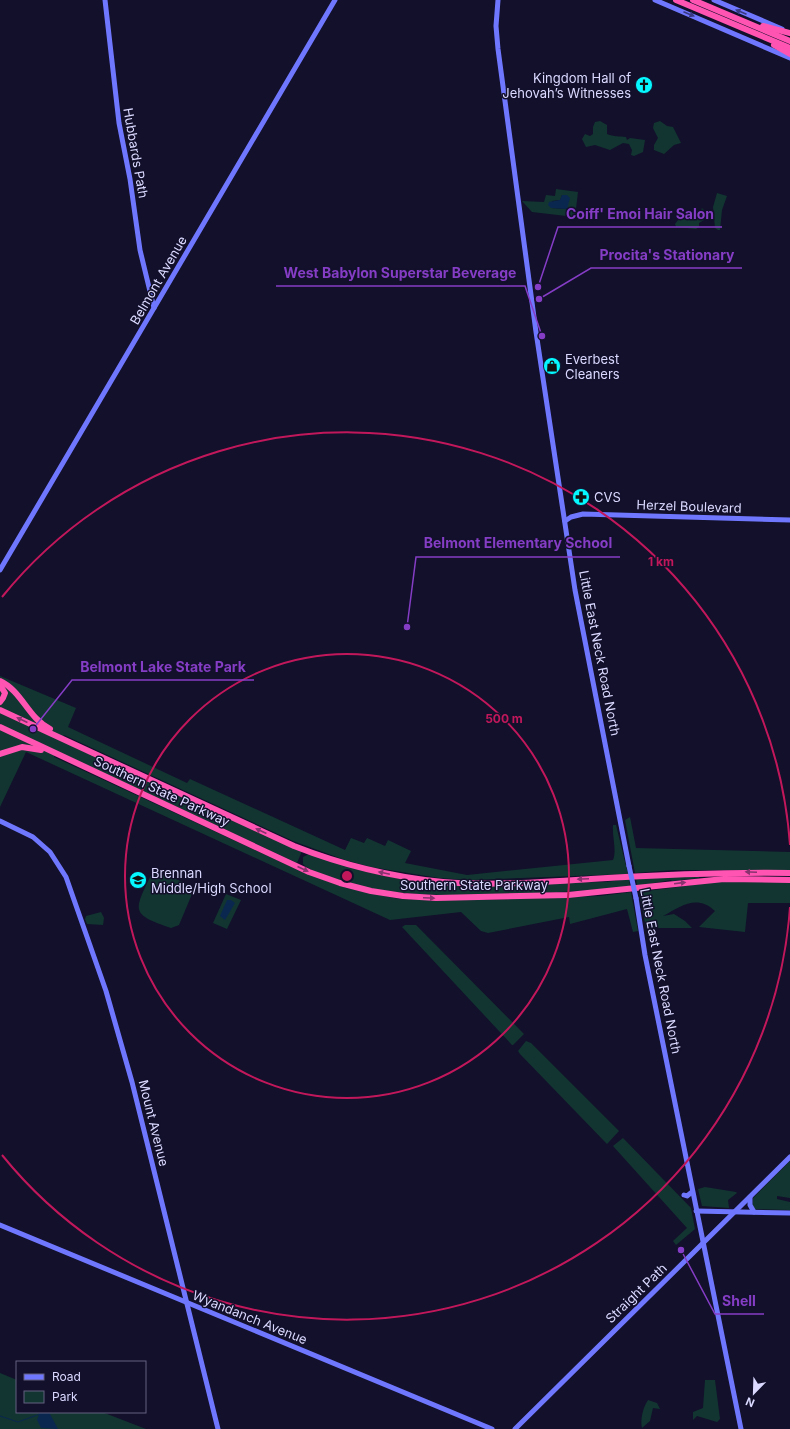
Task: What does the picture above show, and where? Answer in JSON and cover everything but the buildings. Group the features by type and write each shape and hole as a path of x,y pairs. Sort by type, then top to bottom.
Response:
{"highway":[{"path":"676,0 790,48"},
{"path":"693,0 790,41"},
{"path":"732,16 790,33"},
{"path":"750,31 790,54"},
{"path":"0,680 14,689 42,725 69,742"},
{"path":"0,685 5,693 0,702"},
{"name":"Southern State Parkway","path":"0,710 294,846 340,862 391,875 444,882 498,884 709,872 790,873"},
{"name":"Southern State Parkway","path":"0,727 313,873 347,886 387,894 440,898 530,897 596,893 724,879 790,880"},
{"path":"0,754 26,747 63,757"}],"main road":[{"name":"Hubbards Path","path":"105,0 119,123 130,179 139,245 154,308"},
{"name":"Belmont Avenue","path":"0,570 335,0"},
{"name":"Little East Neck Road North","path":"498,0 496,26 499,57 535,328 575,590 636,898 645,955 741,1429"},
{"path":"655,0 790,58"},
{"path":"714,0 790,33"},
{"name":"Herzel Boulevard","path":"565,521 571,516 583,514 790,520"},
{"name":"Mount Avenue","path":"0,821 33,837 50,852 63,872 106,991 141,1114 218,1429"},
{"name":"Straight Path","path":"515,1429 790,1157"},
{"path":"684,1195 687,1196 692,1192"},
{"path":"750,1197 750,1205 754,1212"},
{"path":"696,1211 790,1213"},
{"name":"Wyandanch Avenue","path":"0,1225 492,1429"}],"green space":[{"path":"600,121 607,125 607,134 626,137 627,140 630,138 645,140 643,152 634,156 631,155 632,150 629,144 623,143 610,150 595,145 586,147 582,139 585,134 590,136 593,134 595,122"},
{"path":"660,121 667,126 673,127 681,143 674,145 664,154 654,150 654,145 658,138 653,128 654,123"},
{"path":"556,189 578,192 575,217 532,212 522,201 544,202 546,195 555,196","holes":["562,195 567,209 551,208 552,201 560,200"]},
{"path":"717,193 727,196 722,210 720,230 715,228 713,207"},
{"path":"702,208 704,210 704,220 699,223 699,227 696,229 676,227 675,224 682,215 699,214"},
{"path":"0,676 76,708 68,727 187,783 190,779 345,850 351,838 364,843 367,838 385,846 388,840 411,851 405,863 467,875 613,860 615,852 613,825 616,825 628,874 470,880 439,878 371,867 345,860 293,841 64,735 61,741 302,851 297,863 57,751 54,757 296,869 346,888 399,899 437,900 600,896 631,892 638,931 633,932 627,909 570,924 569,917 488,933 481,931 461,912 390,920 26,752 0,807"},
{"path":"630,817 636,848 790,852 790,870 674,870 635,873 625,820"},
{"path":"309,854 371,872 434,884 606,882 629,879 630,887 543,893 470,895 410,894 371,888 333,878 313,870 303,864 303,857"},
{"path":"156,873 169,876 184,883 190,887 192,891 179,925 171,928 148,919 142,915 139,910 141,896 145,887 151,875"},
{"path":"699,875 699,878 671,880 637,886 636,879"},
{"path":"716,882 790,882 790,903 748,903 745,932 699,927 715,911 702,903 695,902 689,903 663,916 674,914 685,921 692,928 646,928 639,892"},
{"path":"226,894 241,900 227,929 213,923"},
{"path":"101,912 104,918 103,925 87,924 85,919 86,916"},
{"path":"405,925 416,925 524,1034 513,1045 402,927"},
{"path":"526,1041 531,1043 619,1131 607,1144 520,1054 518,1051"},
{"path":"623,1138 691,1208 695,1229 676,1245 673,1241 687,1228 613,1146"},
{"path":"790,1161 790,1198 777,1196 777,1199 790,1202 790,1210 755,1209 752,1207 753,1198"},
{"path":"705,1187 737,1193 728,1200 729,1208 702,1206 698,1189"},
{"path":"0,1373 16,1380 16,1413 105,1413 146,1429 0,1429"},
{"path":"705,1380 715,1380 720,1419 717,1422 697,1416 693,1420 693,1412 703,1408"},
{"path":"648,1400 657,1403 660,1409 653,1408 650,1421 642,1428 642,1414"}],"water":[{"path":"562,195 567,195 570,198 567,209 551,208 548,205 549,202 560,200"},
{"path":"227,900 231,900 235,903 225,920 220,916"},
{"path":"40,1413 50,1413 58,1429 41,1428 37,1420"}],"waterway":[{"path":"0,1416 18,1422 40,1414"}],"place":[{"name":"Kingdom Hall of Jehovah’s Witnesses","path":"644,85"},
{"name":"Coiff' Emoi Hair Salon","path":"538,287"},
{"name":"Procita's Stationary","path":"539,299"},
{"name":"West Babylon Superstar Beverage","path":"542,336"},
{"name":"Everbest Cleaners","path":"552,366"},
{"name":"CVS","path":"581,497"},
{"name":"Belmont Elementary School","path":"407,627"},
{"name":"Belmont Lake State Park","path":"33,729"},
{"name":"Brennan Middle/High School","path":"138,880"},
{"name":"Shell","path":"681,1250"}]}
